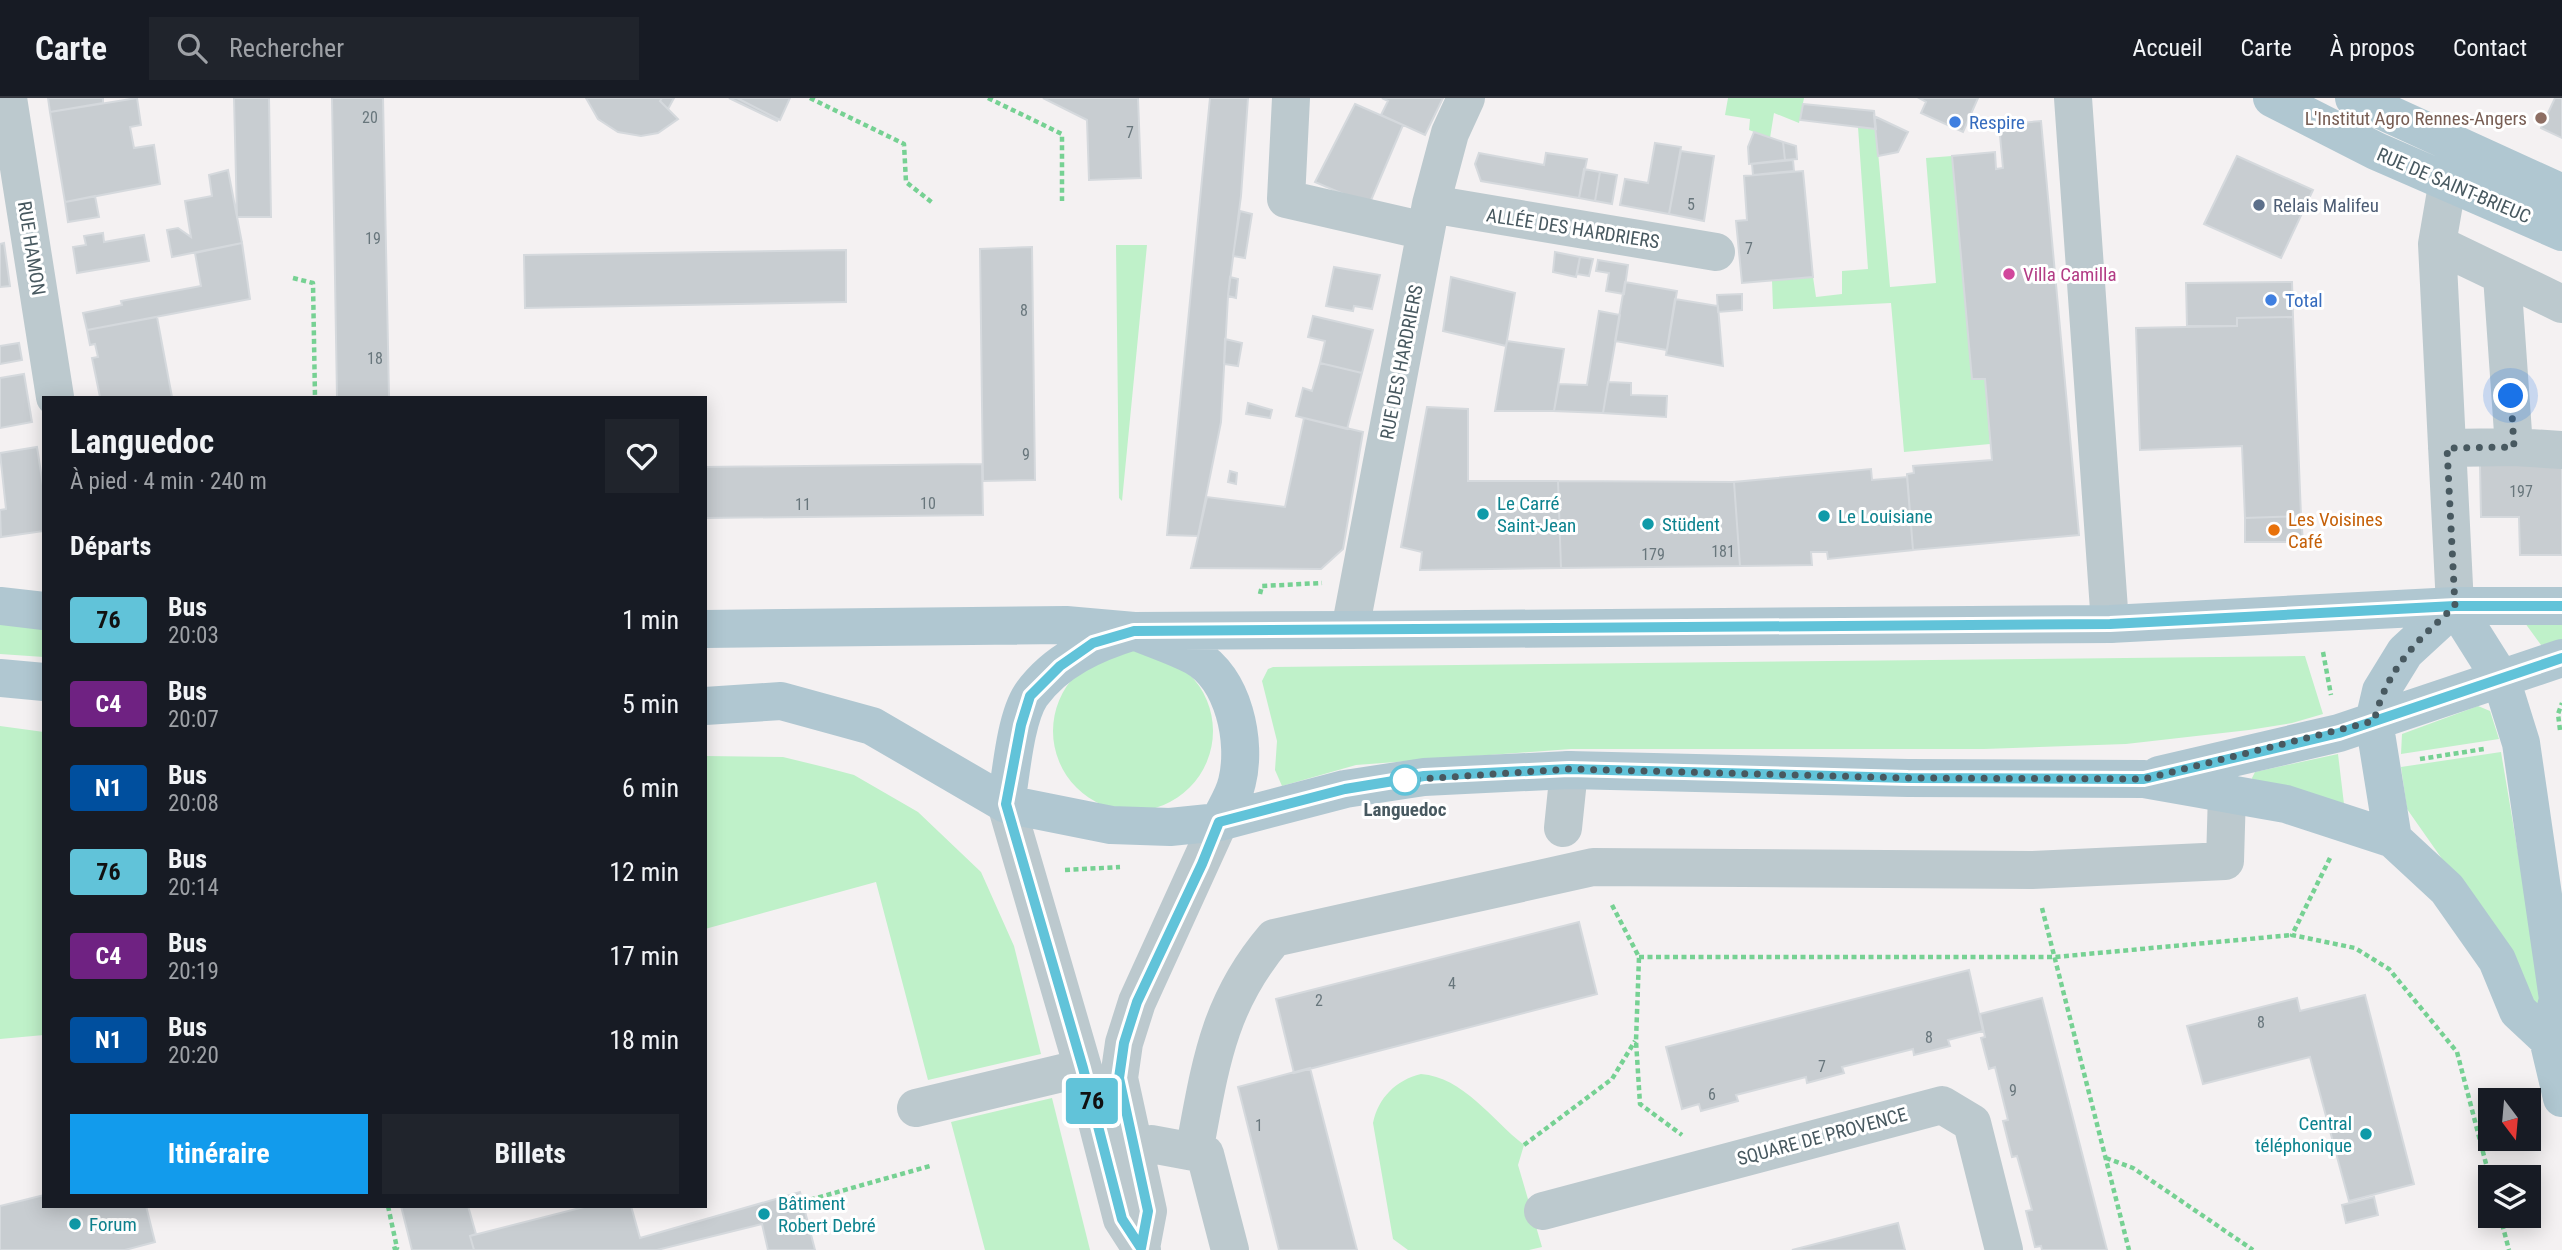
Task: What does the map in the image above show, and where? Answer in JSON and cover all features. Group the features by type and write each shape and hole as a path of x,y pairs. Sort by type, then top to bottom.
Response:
{"main road":[{"name":"RUE DE SAINT-BRIEUC","path":"2272,98 2376,151 2448,180 2562,232"},
{"name":"RUE DE SAINT-BRIEUC","path":"2354,98 2562,193"},
{"path":"0,606 42,611"},
{"path":"707,629 1066,625 1134,631 2110,624 2455,606 2562,606"},
{"path":"2455,606 2501,679 2521,743 2558,999 2548,1039 2562,1098"},
{"path":"2356,727 2405,652 2455,606"},
{"path":"1006,804 1021,725 1030,696 1060,666 1093,643 1134,631 1197,657 1223,686 1228,697 1240,734 1241,758 1236,785 1219,822"},
{"path":"2144,779 2356,727 2562,658"},
{"path":"0,678 42,682"},
{"path":"707,706 781,701 872,726 1006,804 1111,825 1170,827 1219,822 1345,789 1424,776 1569,769 1908,778 2144,779 2227,793 2286,804 2393,839 2447,889 2497,960 2518,1012 2548,1039"},
{"path":"2356,727 2379,766 2393,839"}],"street":[{"name":"RUE HAMON","path":"8,98 55,396"},
{"name":"ALLÉE DES HARDRIERS","path":"1292,98 1286,199 1716,252"},
{"name":"RUE DES HARDRIERS","path":"1350,630 1428,218 1450,133 1466,98"},
{"path":"2073,98 2110,624"},
{"path":"2448,180 2437,244 2455,606"},
{"path":"2437,244 2562,304"},
{"path":"2502,275 2514,447"},
{"path":"2447,448 2514,447 2562,450"},
{"path":"1563,828 1569,769"},
{"path":"1194,1152 1214,1050 1230,1003 1250,966 1274,938 1593,867 2032,870 2225,861 2227,793"},
{"path":"1006,804 1083,1068 1148,1211 1142,1249"},
{"path":"1120,1150 1119,1078 1124,1043 1137,1002 1219,822"},
{"path":"916,1108 1083,1068"},
{"name":"SQUARE DE PROVENCE","path":"1543,1210 1942,1105 1972,1124 2004,1250"},
{"path":"1120,1150 1151,1144 1205,1154 1230,1250"}],"path":[{"path":"810,98 904,144 906,182 934,204"},
{"path":"988,98 1062,134 1062,201"},
{"path":"293,278 313,283 315,396"},
{"path":"2315,613 2356,727"},
{"path":"2379,766 2521,743"},
{"path":"2292,935 2347,824"},
{"path":"1593,867 1639,957 1636,1041 1640,1104 1676,1128 1708,1166"},
{"path":"2032,870 2129,1250"},
{"path":"1639,957 2055,957 2292,935 2354,948 2389,969 2457,1052 2486,1165"},
{"path":"1524,1145 1612,1079 1636,1041"},
{"path":"2105,1158 2133,1168 2251,1248"},
{"path":"802,1202 930,1166"},
{"path":"388,1208 397,1248 390,1250"},
{"path":"2503,1228 2509,1250"},
{"path":"2245,1250 2251,1248"}],"green space":[{"path":"1728,98 1804,98 1799,123 1774,113 1770,138 1749,130 1750,119 1725,115"},
{"path":"1858,127 1876,129 1890,287 1936,283 1926,158 1952,156 1972,379 1985,379 1990,444 1904,452 1891,303 1773,309 1772,280 1813,277 1816,297 1842,294 1842,271 1868,269"},
{"path":"1116,245 1147,245 1122,501 1119,498"},
{"path":"0,620 42,626 42,657 0,654"},
{"path":"2525,623 2562,623 2562,640 2541,645"},
{"path":"1133,651 1164,657 1190,674 1207,700 1213,731 1207,762 1190,788 1164,805 1133,811 1102,805 1076,788 1059,762 1053,731 1059,700 1076,674 1102,657"},
{"path":"2305,656 2323,714 2292,723 2249,730 2126,744 1984,749 1571,749 1356,765 1282,786 1275,770 1277,741 1262,681 1268,669 1273,667"},
{"path":"2478,706 2490,711 2499,739 2401,754 2402,734"},
{"path":"0,726 42,732 42,1035 0,1039"},
{"path":"2501,752 2538,971 2540,1011 2480,913 2407,809 2401,767"},
{"path":"2338,754 2344,804 2253,781 2252,778 2255,772"},
{"path":"707,756 783,757 824,767 854,775 918,812 981,872 1014,946 1041,1054 928,1080 876,882 707,928"},
{"path":"1421,1074 1436,1077 1464,1091 1524,1145 1518,1165 1542,1247 1529,1250 1408,1250 1393,1239 1373,1123 1379,1106 1390,1091"},
{"path":"1052,1098 1090,1250 985,1250 951,1122"}],"building":[{"path":"48,98 103,98 103,103 50,112"},
{"path":"137,98 141,125 130,127 134,148 154,145 160,184 65,202 50,112"},
{"path":"234,98 269,98 271,217 237,217"},
{"path":"332,98 383,98 389,396 337,396"},
{"path":"586,98 662,98 660,101 678,119 658,133 641,136 618,132 598,119"},
{"path":"662,98 674,98 668,109 660,101"},
{"path":"729,98 737,98 778,119 777,121"},
{"path":"737,98 790,98 780,120"},
{"path":"1043,98 1138,98 1141,178 1089,180 1087,120"},
{"path":"1210,98 1248,98 1241,196 1228,296 1221,422 1198,536 1167,535"},
{"path":"1382,98 1443,98 1425,135 1381,115 1388,101"},
{"name":"Respire","path":"1919,98 1978,98 1963,132 1921,113 1926,102"},
{"path":"2555,98 2562,98 2562,138 2541,128"},
{"path":"1355,104 1403,125 1369,205 1315,182"},
{"path":"1803,104 1874,111 1876,129 1800,120"},
{"path":"1874,116 1908,132 1898,152 1878,156"},
{"name":"Villa Camilla","path":"2041,121 2079,535 1913,550 1907,474 1914,473 1913,466 1992,460 1985,379 1972,379 1952,156 1995,152 1996,169 2003,168 1999,125"},
{"path":"1754,132 1783,142 1785,160 1749,164 1748,147"},
{"path":"1783,142 1796,146 1797,159 1785,160"},
{"path":"1655,143 1681,147 1669,214 1620,205 1625,179 1648,183"},
{"path":"1681,151 1714,156 1704,221 1669,214"},
{"path":"1479,153 1544,165 1546,153 1587,159 1579,198 1481,181 1475,164"},
{"name":"Relais Malifeu","path":"2237,156 2313,190 2281,258 2204,224"},
{"path":"1793,160 1794,171 1753,175 1752,164"},
{"path":"1584,169 1600,172 1595,201 1579,198"},
{"path":"228,170 242,243 172,257 167,230 178,228 191,237 185,201 212,196 209,175"},
{"path":"1803,171 1813,277 1742,283 1736,221 1747,220 1744,176"},
{"path":"1600,172 1617,175 1612,204 1595,201"},
{"path":"95,196 99,217 68,222 65,202"},
{"path":"1240,211 1252,214 1245,258 1233,256"},
{"path":"103,233 104,242 144,235 149,261 77,273 73,247 86,245 84,236"},
{"path":"4,243 10,286 0,287 0,244"},
{"path":"242,243 250,299 87,330 83,313 122,305 121,301 201,286 195,253"},
{"path":"1032,247 1035,480 983,481 980,249"},
{"path":"846,250 846,302 525,308 524,255"},
{"path":"1555,252 1580,257 1576,277 1553,272"},
{"path":"1580,257 1593,259 1589,276 1577,274"},
{"path":"1598,260 1628,265 1624,294 1606,291 1609,273 1596,271"},
{"path":"1334,267 1380,275 1372,309 1354,306 1353,311 1326,306"},
{"path":"1230,277 1238,279 1236,298 1228,296"},
{"path":"1451,277 1515,293 1506,346 1443,331"},
{"path":"1625,282 1677,291 1667,350 1615,341"},
{"path":"2292,282 2293,317 2237,318 2237,326 2187,326 2186,283"},
{"path":"1742,294 1742,310 1718,312 1717,295"},
{"path":"1675,299 1718,306 1723,366 1666,355"},
{"path":"1599,311 1620,315 1603,413 1554,411 1559,384 1587,385"},
{"path":"1313,316 1373,330 1362,373 1320,363 1325,341 1308,337"},
{"path":"157,317 172,396 100,396 92,358 98,357 95,344 90,345 87,330"},
{"path":"2293,317 2301,516 2245,518 2242,446 2140,450 2136,328 2237,326 2237,318"},
{"path":"1225,339 1242,343 1238,366 1224,364"},
{"path":"1507,341 1564,349 1554,411 1495,411"},
{"path":"19,343 22,360 0,364 0,346"},
{"path":"1320,363 1362,373 1347,429 1296,416 1303,388 1312,391"},
{"path":"24,374 32,422 0,428 0,378"},
{"path":"1608,382 1631,383 1631,395 1667,396 1666,417 1603,413"},
{"path":"1248,403 1272,410 1270,418 1246,414"},
{"name":"Le Carré Saint-Jean","path":"1427,407 1468,409 1468,481 1558,481 1561,568 1420,570 1422,552 1401,547"},
{"path":"1304,418 1363,432 1343,549 1321,569 1191,568 1207,497 1285,507"},
{"path":"37,447 42,479 42,531 1,537 0,510 6,509 0,453"},
{"path":"982,464 983,515 707,518 707,467"},
{"path":"2562,464 2562,555 2520,555 2519,517 2481,517 2480,465"},
{"name":"Le Louisiane","path":"1871,469 1872,480 1907,477 1913,550 1828,559 1827,552 1811,552 1812,565 1740,566 1734,482"},
{"path":"1230,471 1237,473 1236,484 1228,482"},
{"name":"Stüdent","path":"1558,481 1734,482 1740,566 1561,568"},
{"name":"Les Voisines Café","path":"2301,516 2303,542 2245,542 2245,518"},
{"path":"1579,922 1597,994 1294,1073 1276,999"},
{"path":"1969,970 1983,1031 1948,1040 1950,1046 1914,1055 1913,1049 1842,1067 1844,1073 1807,1083 1806,1077 1736,1095 1738,1101 1701,1111 1699,1104 1682,1109 1666,1047"},
{"name":"Central téléphonique","path":"2365,995 2414,1184 2349,1201 2310,1057 2203,1084 2187,1026 2297,998 2300,1011"},
{"path":"2042,998 2107,1250 2042,1250 2041,1246 2035,1247 2026,1211 2032,1210 2017,1156 2012,1157 2003,1121 2008,1120 1995,1067 1989,1069 1981,1038 1985,1037 1980,1014"},
{"path":"1310,1068 1357,1250 1279,1250 1238,1087"},
{"name":"Bâtiment Robert Debré","path":"800,1192 815,1250 768,1250 762,1224 657,1250 474,1250 470,1236 580,1208 632,1208 640,1238"},
{"name":"Forum","path":"42,1196 42,1208 146,1208 155,1242 125,1250 0,1250 0,1206"},
{"path":"2374,1197 2378,1215 2346,1223 2342,1205"},
{"path":"402,1208 469,1208 476,1234 470,1236 474,1250 412,1250"},
{"path":"1898,1223 1905,1250 1792,1250"}],"bus line":[{"name":"76","path":"2562,606 2455,606 2110,624 1134,631 1093,643 1060,666 1030,696 1021,725 1006,804 1083,1068 1122,1219 1141,1248 1148,1211 1119,1078 1124,1043 1137,1002 1219,822 1345,789 1424,776 1569,769 1908,778 2144,779 2339,733 2562,658"}],"place":[{"name":"L'Institut Agro Rennes-Angers","path":"2541,118"},
{"name":"Respire","path":"1955,122"},
{"name":"Relais Malifeu","path":"2259,205"},
{"name":"Villa Camilla","path":"2009,274"},
{"name":"Total","path":"2271,300"},
{"name":"Le Carré Saint-Jean","path":"1483,514"},
{"name":"Le Louisiane","path":"1824,516"},
{"name":"Stüdent","path":"1648,524"},
{"name":"Les Voisines Café","path":"2274,530"},
{"name":"Languedoc","path":"1405,780"},
{"name":"Central téléphonique","path":"2366,1134"},
{"name":"Bâtiment Robert Debré","path":"764,1214"},
{"name":"Forum","path":"75,1224"}],"route":[{"path":"1405,780 1424,776 1569,769 1908,778 2144,779 2339,733 2374,721 2381,691 2405,652 2455,606 2447,448 2514,447 2511,396"}]}
